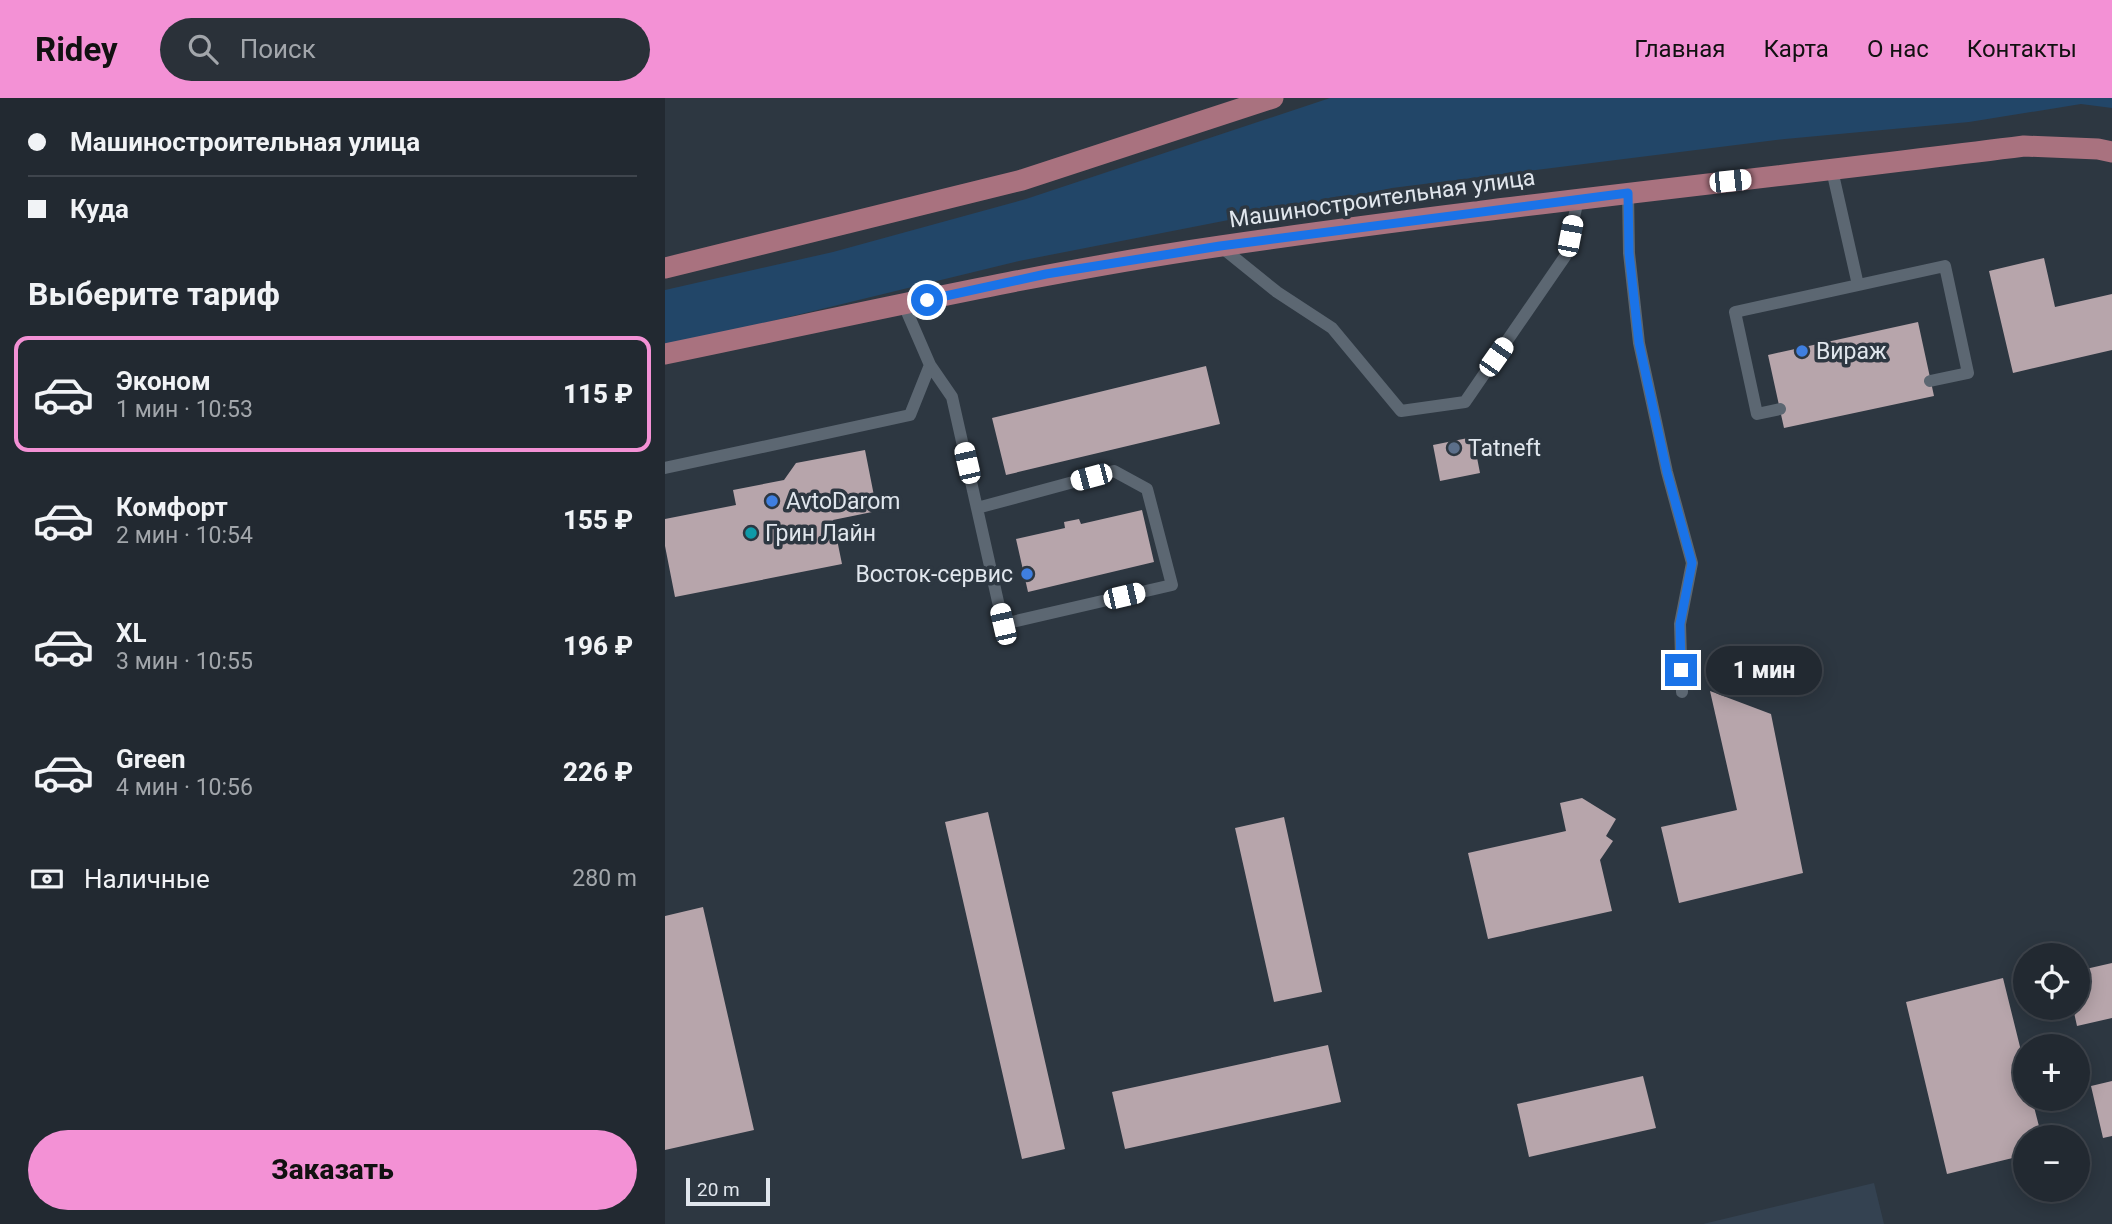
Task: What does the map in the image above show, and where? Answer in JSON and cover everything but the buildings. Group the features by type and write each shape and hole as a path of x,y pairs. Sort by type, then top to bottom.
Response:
{"main road":[{"path":"665,268 1022,180 1273,98"},
{"name":"Машиностроительная улица","path":"665,354 1046,274 1220,246 1578,199 2024,146 2112,152"}],"lane":[{"path":"1832,170 1859,285"},
{"path":"1628,193 1629,253 1639,343 1667,472 1692,563 1680,624 1682,692"},
{"path":"1220,246 1277,292 1332,328 1401,411 1465,402 1566,255 1578,199"},
{"path":"1780,409 1757,414 1735,312 1945,266 1969,373 1930,381"},
{"path":"904,305 930,365 951,397 1003,624 1173,585 1147,489 1114,471 977,508"},
{"path":"665,468 911,415 930,365"}],"shaded area":[{"path":"1330,98 2112,98 2112,108 2081,104 1969,122 1785,139 1392,188 1019,261 665,347 665,290 833,252 1026,199"},
{"path":"1874,1183 1884,1224 1703,1224"}],"place":[{"name":"Вираж","path":"1802,351"},
{"name":"Tatneft","path":"1454,448"},
{"name":"AvtoDarom","path":"772,501"},
{"name":"Грин Лайн","path":"751,533"},
{"name":"Восток-сервис","path":"1027,574"}],"route":[{"path":"927,300 1046,274 1220,246 1628,193 1629,253 1639,343 1667,472 1692,563 1680,624 1681,670"}]}
